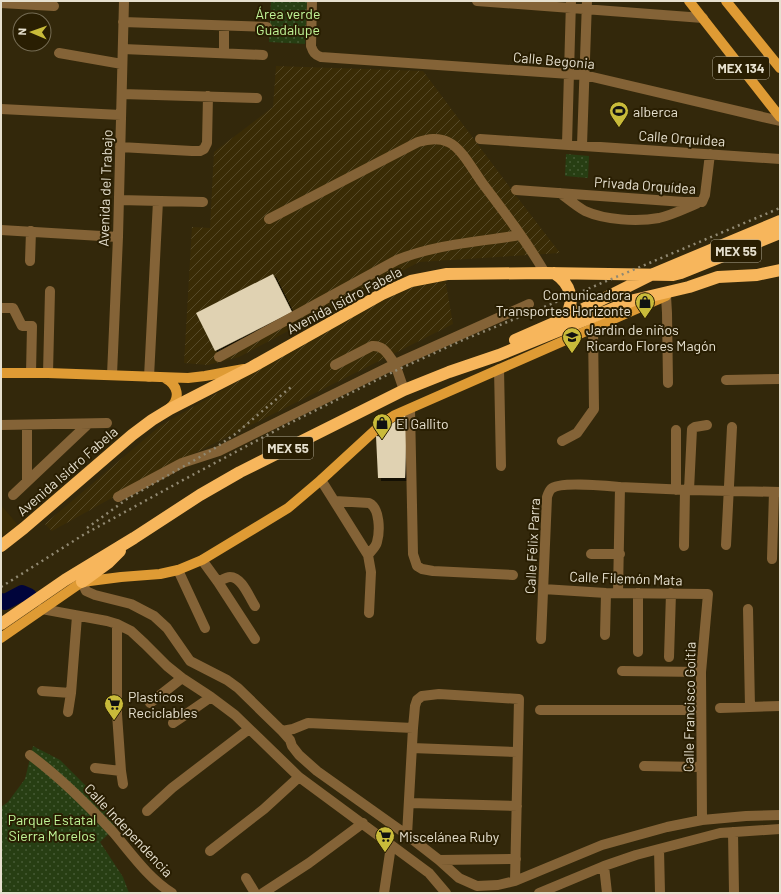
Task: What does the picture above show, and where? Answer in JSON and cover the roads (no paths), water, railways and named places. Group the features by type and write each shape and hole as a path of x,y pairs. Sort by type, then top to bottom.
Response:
{"highway":[{"path":"449,372 474,358 563,319 651,275 780,222"},
{"name":"Avenida Isidro Fabela","path":"1,546 138,430 152,420 170,409 252,367 382,294 411,281 447,274 550,273 673,275 780,233"},
{"name":"MEX 55","path":"1,624 65,580 134,538 200,494 240,472 404,390 634,300 689,287 718,278 757,275 780,270"},
{"path":"550,273 565,281 571,296 570,309 563,319"},
{"path":"82,582 108,563 134,538"}],"main road":[{"name":"MEX 134","path":"689,1 780,117"},
{"name":"MEX 134","path":"726,1 780,68"},
{"name":"MEX 55","path":"1,638 82,582 160,574 178,570 202,560 284,511 321,480 383,423 395,415 689,287"},
{"path":"1,373 48,373 165,378 205,376 252,367"},
{"path":"165,378 175,386 178,395 176,402 170,409"}],"street":[{"name":"Avenida del Trabajo","path":"112,375 118,237 124,1"},
{"name":"Calle Begonia","path":"312,1 311,46 313,51 322,57 584,75 780,121"},
{"path":"477,1 586,5 703,18"},
{"path":"1,3 54,6"},
{"path":"567,144 571,4"},
{"path":"480,139 582,145 586,5"},
{"path":"123,22 267,27"},
{"path":"224,26 224,53"},
{"path":"123,49 263,55"},
{"path":"59,53 122,64"},
{"path":"122,94 257,98"},
{"path":"120,147 192,151 200,151 204,149 207,143 208,96"},
{"path":"1,109 121,115"},
{"path":"269,220 418,142 429,139 440,139 449,142 462,155 520,235 550,273"},
{"name":"Calle Orquidea","path":"582,145 780,158"},
{"path":"702,202 705,195 710,154"},
{"name":"Privada Orquídea","path":"516,190 702,202"},
{"name":"Privada Orquídea","path":"560,193 585,210 614,219 639,220 659,218 702,202"},
{"path":"119,200 203,202"},
{"path":"149,377 158,201"},
{"path":"1,230 118,237"},
{"path":"30,261 31,231"},
{"path":"219,357 397,260 421,251 435,248 520,235"},
{"path":"757,275 780,277"},
{"path":"48,373 50,291"},
{"path":"666,296 668,383"},
{"path":"118,498 182,462 218,451 395,364 529,304"},
{"path":"1,308 13,308 22,326 32,326 31,373"},
{"path":"562,441 577,433 594,409 593,328"},
{"path":"335,365 372,346 378,346 383,348 395,364 404,390"},
{"path":"499,369 502,466"},
{"path":"726,380 780,379"},
{"path":"410,409 413,554 417,566 422,569 434,571 513,575"},
{"path":"1,426 107,423"},
{"path":"13,496 88,424"},
{"path":"27,425 27,482"},
{"path":"683,490 692,429 695,427 707,426"},
{"path":"726,544 732,427"},
{"path":"676,430 683,490 684,546"},
{"path":"321,480 368,556 371,572 369,613"},
{"name":"Calle Félix Parra","path":"541,639 548,497 551,489 556,486 563,485 620,487"},
{"path":"618,593 620,554 620,487 729,492 777,492 772,559"},
{"path":"335,501 373,504 378,515 377,542 368,556"},
{"path":"591,554 620,554"},
{"path":"202,560 255,639"},
{"path":"178,570 205,628"},
{"path":"218,582 229,577 237,579 254,606"},
{"path":"82,582 86,591 95,595 131,604 154,616 167,628 190,661 227,680 238,688 282,731 299,755 317,771 407,835 459,878 477,886 498,885 515,880 623,838 702,820 780,815"},
{"name":"Calle Filemón Mata","path":"543,589 606,593 708,594"},
{"path":"605,635 606,593"},
{"path":"638,593 638,652"},
{"path":"670,658 671,593"},
{"name":"Calle Francisco Goitia","path":"702,820 700,710 701,672 708,594"},
{"path":"748,609 750,708"},
{"path":"42,610 117,624 136,635 167,666 236,715 299,777 429,873 446,893"},
{"path":"68,712 71,693 77,616"},
{"path":"117,624 117,714 120,771 123,784"},
{"path":"622,671 701,672"},
{"path":"150,703 182,678"},
{"path":"42,691 71,693"},
{"path":"407,835 410,803 413,728 417,700 422,696 439,694 519,699 515,880"},
{"path":"172,723 211,697"},
{"path":"720,708 780,706"},
{"path":"540,710 700,710"},
{"path":"282,731 294,729 308,723 413,728"},
{"path":"148,811 172,788 250,729"},
{"path":"412,748 517,752"},
{"name":"Calle Independencia","path":"30,755 66,784 111,830 157,882 172,893"},
{"path":"644,766 701,767"},
{"path":"95,768 120,771"},
{"path":"210,851 264,809 299,777"},
{"path":"410,803 517,806"},
{"path":"263,893 363,823"},
{"path":"539,893 604,866 636,855 720,833 780,829"},
{"path":"733,832 734,893"},
{"path":"384,893 391,846"},
{"path":"659,849 660,893"},
{"path":"439,860 516,859"},
{"path":"604,866 607,893"},
{"path":"246,878 255,893"}],"waterway":[{"path":"1,601 5,602 22,593 29,596"}],"railway":[{"path":"1,587 83,535 185,479 286,425 397,370 463,340 780,208"},
{"path":"87,528 127,499 212,450 234,435 291,387"}],"place":[{"name":"alberca","path":"619,128"},
{"name":"Comunicadora Transportes Horizonte","path":"645,319"},
{"name":"Jardin de niños Ricardo Flores Magón","path":"572,354"},
{"name":"El Gallito","path":"382,440"},
{"name":"Plasticos Reciclables","path":"114,721"},
{"name":"Miscelánea Ruby","path":"385,853"}],"park label":[{"name":"Área verde Guadalupe","path":"288,22"},
{"name":"Parque Estatal Sierra Morelos","path":"52,828"}]}
